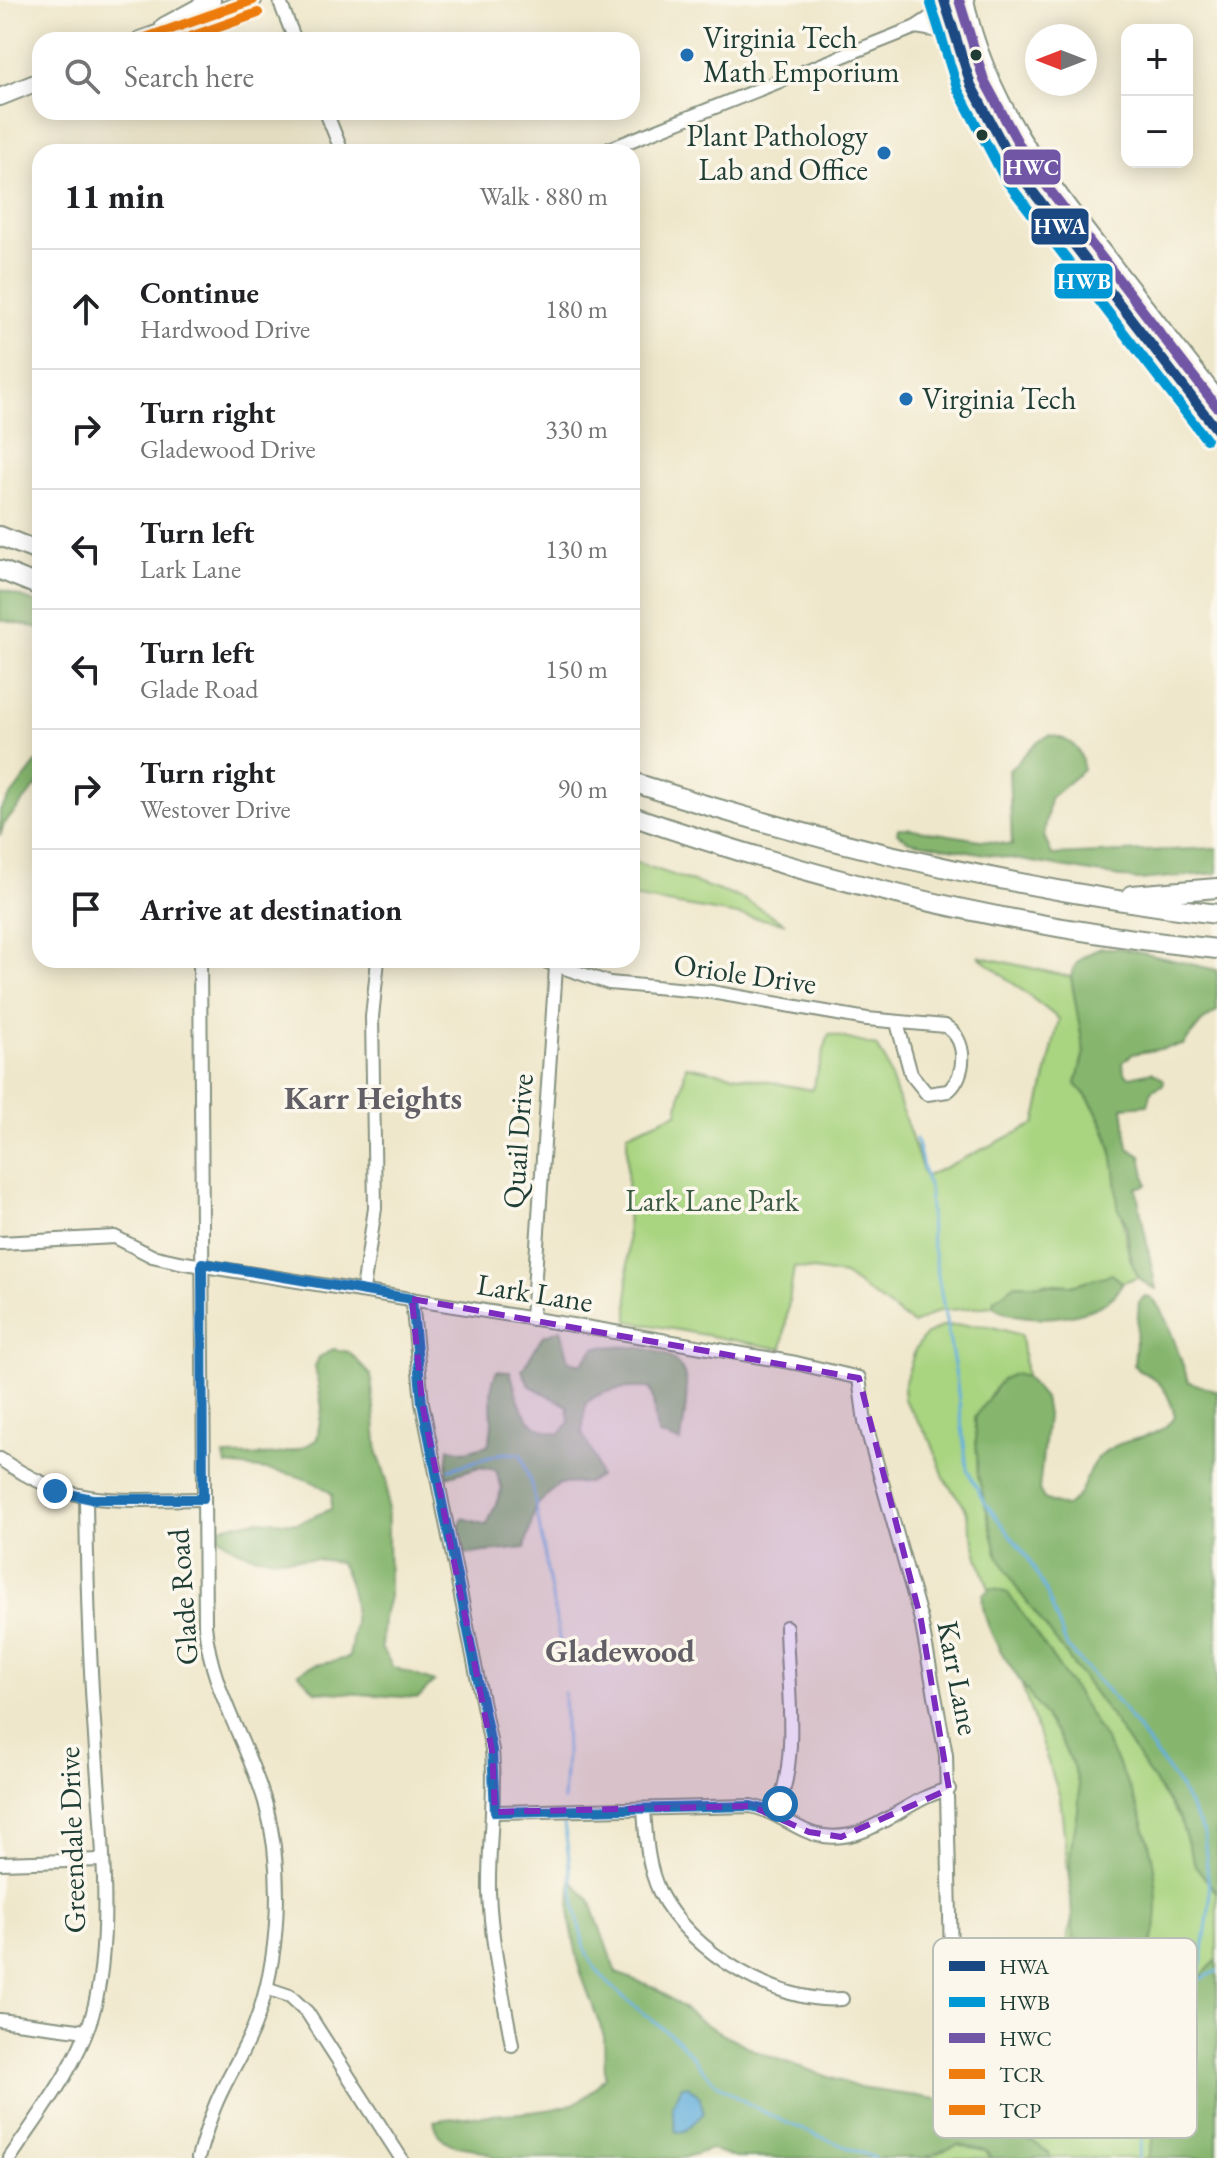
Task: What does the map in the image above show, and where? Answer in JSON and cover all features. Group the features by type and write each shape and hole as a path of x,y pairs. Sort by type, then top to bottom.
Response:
{"highway":[{"path":"0,536 32,549"},
{"path":"0,570 32,583"},
{"path":"640,784 879,853 1100,897 1217,914"},
{"path":"640,818 793,865 930,900 1098,932 1217,949"},
{"path":"1100,897 1217,888"}],"main road":[{"path":"155,32 212,0"},
{"path":"163,32 253,0"},
{"path":"965,4 992,85 1020,140 1067,206 1217,399"},
{"path":"946,6 956,46 987,119 1017,171 1217,430"},
{"path":"0,97 32,84"}],"street":[{"path":"279,0 292,32"},
{"path":"622,144 916,27 946,6 965,4"},
{"path":"916,27 940,31 956,46"},
{"path":"329,120 339,144"},
{"name":"Glade Road","path":"198,2158 215,2106 255,2024 266,1988 274,1935 272,1836 258,1781 227,1715 210,1660 205,1625 200,968"},
{"path":"363,1290 375,1208 372,1017 377,968"},
{"name":"Quail Drive","path":"532,1319 556,968"},
{"name":"Oriole Drive","path":"559,968 609,983 711,992 897,1023 927,1023 955,1033 962,1052 956,1082 948,1091 927,1094 915,1082 897,1023"},
{"name":"Lark Lane","path":"0,1243 115,1237 152,1256 796,1363 859,1378"},
{"path":"412,1299 422,1403 492,1750 495,1812 490,1865 492,1927 512,2045"},
{"name":"Karr Lane","path":"859,1378 865,1422 921,1620 949,1789 951,1938"},
{"path":"0,1459 45,1487 86,1498 203,1499"},
{"name":"Greendale Drive","path":"10,2158 63,2076 86,2031 100,1969 102,1860 89,1647 86,1498"},
{"path":"776,1812 786,1782 789,1758 786,1627"},
{"path":"495,1812 751,1806 776,1812 809,1832 841,1837 868,1830 914,1800 949,1789"},
{"path":"644,1809 652,1872 664,1900 682,1924 745,1974 768,1988 800,1998 842,1999"},
{"path":"0,1863 102,1860"},
{"path":"266,1988 290,1996 307,2012 401,2158"},
{"path":"0,2020 86,2031"}],"highlighted area":[{"path":"412,1299 859,1378 921,1620 949,1789 841,1837 809,1832 751,1806 495,1812 492,1750 422,1403"}],"green space":[{"path":"0,589 32,601 32,626 0,620"},
{"path":"1050,735 1064,739 1078,750 1083,770 1050,798 1044,836 1052,855 1217,848 1217,873 1138,880 909,841 897,833 898,828 906,828 1012,845 1009,770 1038,741"},
{"path":"32,768 32,791 4,824 0,836 0,810"},
{"path":"640,864 743,899 785,923 640,898"},
{"path":"1101,948 1120,948 1217,970 1217,1011 1201,1023 1183,1045 1132,1054 1123,1062 1124,1073 1130,1077 1152,1072 1164,1080 1163,1085 1152,1090 1148,1105 1123,1107 1128,1148 1141,1156 1147,1185 1136,1188 1156,1289 1144,1283 1132,1263 1127,1228 1118,1208 1109,1142 1097,1113 1076,1084 1084,1052 1071,977 1082,958"},
{"name":"Lark Lane Park","path":"978,956 1071,977 1084,1052 1076,1084 1091,1103 1109,1143 1129,1255 1140,1277 1122,1282 1112,1275 1071,1285 1043,1283 994,1299 993,1306 939,1311 913,1324 844,1275 794,1267 782,1349 628,1321 627,1134 677,1113 686,1066 812,1090 829,1034 876,1046 885,1060 925,1177 1035,1124 1059,1019"},
{"path":"1112,1274 1122,1282 1115,1294 1103,1304 1086,1311 1066,1316 1025,1317 993,1306 994,1299 1016,1284 1071,1285"},
{"path":"1145,1296 1159,1307 1189,1382 1217,1391 1217,1893 1195,1865 1180,1820 1108,1712 1016,1587 997,1553 978,1475 975,1417 1002,1379 1014,1374 1026,1377 1044,1398 1047,1415 1039,1490 1044,1499 1064,1507 1077,1497 1099,1457 1118,1445 1159,1431 1167,1425 1175,1416 1167,1394 1153,1378 1134,1365 1139,1302"},
{"path":"943,1326 989,1326 1021,1335 1026,1377 1014,1374 1002,1379 975,1418 978,1475 997,1553 1016,1587 1108,1712 1180,1820 1195,1865 1217,1893 1217,1960 1197,1980 1197,1938 1067,1938 1073,1916 1060,1797 978,1557 965,1507 945,1480 931,1441 904,1400 903,1388 915,1350 925,1335"},
{"path":"561,1329 569,1361 581,1364 596,1347 618,1347 657,1352 677,1363 683,1372 686,1388 681,1442 659,1435 650,1388 600,1394 586,1403 582,1433 595,1458 599,1477 587,1483 559,1484 536,1506 525,1548 466,1554 459,1537 463,1518 487,1525 502,1489 496,1470 479,1467 446,1477 449,1448 466,1451 488,1445 492,1426 493,1380 497,1371 510,1371 524,1413 537,1427 560,1434 569,1423 568,1406 529,1385 522,1370 543,1336"},
{"path":"333,1349 349,1352 371,1375 378,1454 387,1480 389,1597 383,1618 381,1648 393,1667 434,1682 418,1698 315,1691 298,1673 349,1657 353,1598 340,1563 259,1556 229,1545 216,1533 220,1527 259,1520 298,1523 331,1509 332,1494 309,1480 282,1472 226,1465 224,1456 285,1453 317,1439 322,1408 315,1366 319,1358"},
{"path":"992,1588 1008,1593 1110,1748 1147,1834 1156,1878 1156,1922 1152,1938 1072,1938 1070,1861 1078,1808 1078,1783 1058,1737 993,1638 985,1615 983,1594"},
{"path":"571,1880 590,1900 616,1973 654,1987 708,2026 758,2052 860,2088 933,2098 933,2138 1023,2138 1050,2154 1050,2158 992,2158 986,2151 958,2145 924,2158 736,2158 711,2149 683,2158 495,2158 477,2149 451,2144 438,2132 434,2121 533,2112 570,2105 585,2097 605,2077 604,2036 580,1971 570,1921"},
{"path":"1217,1960 1217,2158 1148,2158 1153,2138 1197,2138 1197,1980"},
{"path":"1023,2138 1153,2138 1148,2158 1050,2158 1050,2153"},
{"path":"957,2145 986,2151 992,2158 924,2158"}],"water":[{"path":"682,2086 688,2086 699,2096 704,2113 685,2131 676,2132 672,2106"}],"waterway":[{"path":"916,1139 929,1190 931,1237 956,1376 967,1469 983,1500 1028,1558 1046,1591 1067,1647 1121,1706 1178,1784 1204,1833 1210,1901 1197,1977"},
{"path":"450,1469 503,1453 521,1454 533,1490 561,1648"},
{"path":"563,1801 566,1754 564,1693"},
{"path":"563,1819 582,1939 588,1956 603,1977 681,2043 710,2078 733,2095 793,2125 875,2158"},
{"path":"1197,1981 1217,1971"},
{"path":"1138,2158 1143,2138"}],"transit line":[{"name":"TCR","path":"163,32 253,0"},
{"name":"HWA","path":"944,0 971,85 1017,171 1217,430"},
{"name":"HWC","path":"959,0 984,80 1029,163 1217,407"},
{"name":"HWB","path":"931,4 958,90 1005,179 1206,439"},
{"name":"TCP","path":"205,32 258,13"}],"place":[{"name":"Virginia Tech Math Emporium","path":"687,55"},
{"name":"Plant Pathology Lab and Office","path":"884,153"},
{"name":"Virginia Tech","path":"906,399"}],"district":[{"name":"Karr Heights","path":"373,1098"},
{"name":"Gladewood","path":"620,1651"}],"route":[{"path":"55,1491 92,1499 203,1499 202,1263 412,1299 422,1403 492,1750 495,1812 751,1806 776,1812 780,1804"}]}
